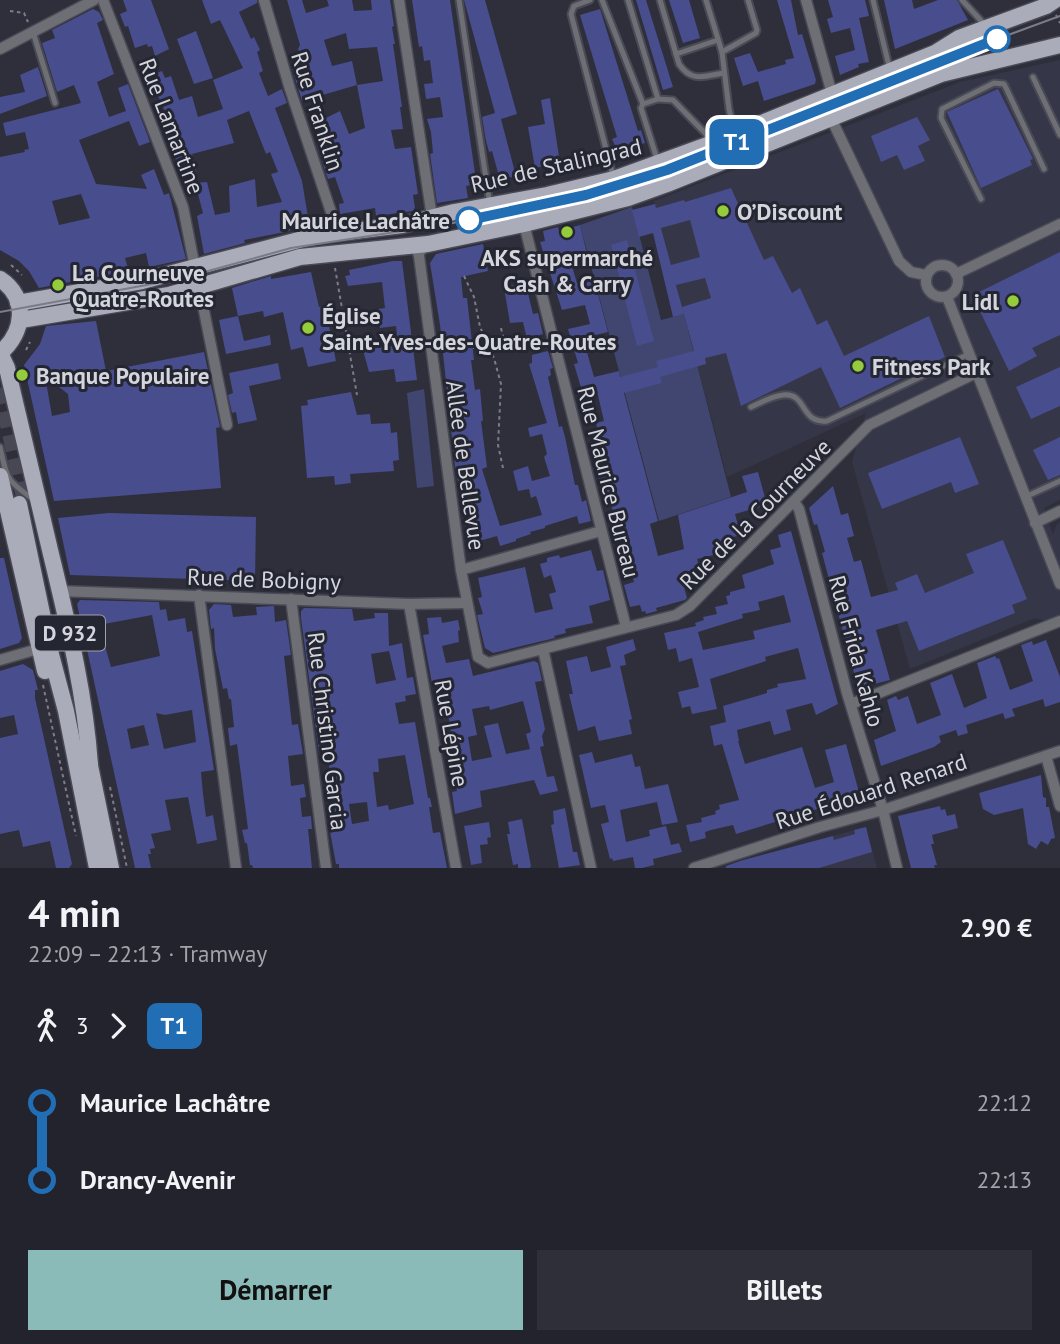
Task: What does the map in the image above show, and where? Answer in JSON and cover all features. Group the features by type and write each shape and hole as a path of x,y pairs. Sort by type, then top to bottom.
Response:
{"main road":[{"name":"Rue de Stalingrad","path":"18,303 142,281 279,243 402,225 614,179 710,144 935,53 959,38 1046,6 1055,0"},
{"name":"Rue de Stalingrad","path":"20,320 169,295 274,263 332,253 428,244 628,198 941,74 1060,45"},
{"path":"428,244 432,233 432,217"},
{"path":"0,279 8,284 18,303 20,320 18,333 12,343 0,353"},
{"name":"D 932","path":"0,353 7,368 38,491 28,505 49,647 66,711 97,868"},
{"name":"D 932","path":"0,476 38,649 57,714 74,757"},
{"name":"D 932","path":"28,505 60,591 86,714 90,765"},
{"name":"D 932","path":"28,505 76,718 90,765 111,868"}],"street":[{"path":"0,49 94,0"},
{"name":"Rue Lamartine","path":"103,0 183,207 195,268"},
{"name":"Rue Franklin","path":"264,0 290,89 338,233"},
{"path":"399,0 432,217"},
{"path":"806,0 832,94"},
{"path":"831,118 899,261 911,272 926,275"},
{"name":"Rue Maurice Bureau","path":"524,224 626,627"},
{"path":"956,274 1060,224"},
{"name":"Allée de Bellevue","path":"428,244 418,253 461,570"},
{"path":"926,275 938,265 949,266 956,274 958,285 947,297"},
{"path":"926,275 926,286 932,295 947,297"},
{"path":"199,286 227,425"},
{"path":"947,297 1060,583"},
{"name":"Rue de la Courneuve","path":"466,603 478,657 488,663 676,615 690,606 795,503 869,425 976,373"},
{"name":"Rue Frida Kahlo","path":"795,503 799,509 850,704 883,810 897,868"},
{"path":"1035,523 1060,511"},
{"path":"466,603 461,570 601,531"},
{"name":"Rue de Bobigny","path":"60,591 409,604 466,603"},
{"path":"199,596 236,868"},
{"name":"Rue Christino Garcia","path":"291,599 326,868"},
{"name":"Rue Lépine","path":"409,604 456,868"},
{"path":"850,704 1060,621"},
{"path":"0,660 38,649"},
{"path":"543,649 591,868"},
{"name":"Rue Édouard Renard","path":"694,868 724,863 820,827 883,810 1060,751"},
{"path":"1046,756 1060,806"}],"lane":[{"path":"459,0 490,205"},
{"path":"590,0 574,6 571,14 614,179"},
{"path":"602,0 643,104 641,108 658,163"},
{"path":"628,0 658,99"},
{"path":"660,0 676,54 685,72 693,78 724,73"},
{"path":"706,0 722,52 735,134"},
{"path":"722,52 757,30 748,0"},
{"path":"873,0 890,70"},
{"path":"962,0 988,27"},
{"path":"33,32 55,103"},
{"path":"676,54 718,40"},
{"path":"1033,77 1060,135"},
{"path":"981,198 941,118 941,112 942,109 993,83 999,82 1007,90 1044,169"},
{"path":"643,104 658,99 673,100 706,134 710,144"},
{"path":"751,407 781,395 793,396 798,399 810,418 817,422 827,421 969,354"},
{"path":"0,447 6,477 28,505"},
{"path":"1025,497 1060,481"}],"path":[{"path":"10,11 24,13 33,32"},
{"path":"332,253 358,395"},
{"path":"11,265 22,275"},
{"path":"464,276 474,297 480,327 494,358 501,384 498,436 503,468"},
{"path":"501,328 507,352"},
{"path":"473,348 504,341"},
{"path":"26,350 30,342"},
{"path":"40,622 57,618"}],"shaded area":[{"path":"1060,60 1060,500 1044,508 1053,535 1060,522 1060,625 1035,618 910,669 852,462 866,413 727,477 654,201 960,82"},
{"path":"632,207 661,320 684,314 731,497 659,521 580,225"},
{"path":"424,389 434,486 417,488 407,393"},
{"path":"866,827 877,868 741,868 739,861"}],"building":[{"path":"123,0 151,0 169,49 155,56 152,46 148,47 147,44 135,48 128,26 125,27 120,14 127,11"},
{"path":"202,0 257,0 257,3 239,12 251,39 254,37 260,50 257,52 263,71 259,73 268,96 282,89 287,103 275,108 302,181 308,217 308,222 289,225 290,231 244,240 245,243 204,254 197,216 203,213 195,183 207,182 215,215 230,212 229,186 255,179 257,207 282,202 271,174 278,172 270,152 266,154 249,111 227,120 234,143 192,154 198,179 185,182 174,155 180,154 174,131 149,76 162,71 165,78 171,76 179,100 192,96 198,117 223,109 213,80 243,68 220,20 211,24"},
{"path":"287,0 302,0 306,13 329,6 327,0 352,0 354,11 372,10 371,0 390,0 403,129 391,130 395,149 411,147 418,194 413,195 413,211 376,216 375,208 340,214 339,204 344,203 335,177 328,179 317,146 332,141 324,119 340,111 349,134 365,128 357,85 302,101 292,68 303,64 298,49 300,45","holes":["346,33 349,49 377,47 383,81 357,85 352,61 332,66 324,40"]},
{"path":"412,0 450,0 476,180 471,181 472,185 466,186 468,198 437,203 430,154 433,153 431,132 427,119 443,117 440,97 426,99 424,84 433,83 430,60 424,61 422,46 419,47"},
{"path":"464,0 485,0 517,114 501,119 516,176 500,180 492,151 489,152 482,117 495,113"},
{"path":"636,0 646,0 673,87 663,90"},
{"path":"669,0 689,0 700,38 683,43"},
{"path":"777,0 791,0 798,35 802,34 816,80 815,84 764,101 758,81 743,86 734,58 750,53 758,72 786,64 785,60 794,58"},
{"path":"828,0 865,0 869,16 859,18 869,62 858,64 859,67 840,75 835,56 855,50 850,28 831,33 827,19 833,17"},
{"path":"884,0 912,0 914,9 938,0 957,0 968,20 895,49"},
{"path":"93,9 99,12 103,20 97,23 114,74 97,82 109,117 126,111 118,88 128,84 150,142 139,146 129,121 79,140 96,184 147,189 141,175 154,169 164,195 169,193 186,259 149,267 146,253 125,258 128,268 111,271 112,274 39,288 19,261 0,250 0,157 29,149 25,132 6,136 3,123 81,103 74,85 57,92 42,43 55,38 52,30","holes":["81,194 90,218 59,225 52,201"]},
{"path":"600,9 638,131 641,130 645,143 618,152 612,139 617,137 580,15"},
{"path":"196,31 213,78 194,84 177,39"},
{"path":"38,67 47,96 0,114 0,97 25,92 20,75"},
{"path":"998,89 1033,159 1030,160 1032,165 981,188 947,112"},
{"path":"550,98 560,163 535,168 528,127 545,124 541,100"},
{"path":"917,117 930,140 918,146 925,161 904,170 897,155 881,162 871,136"},
{"path":"731,188 764,260 773,256 792,293 800,288 817,325 827,320 844,356 929,316 945,357 840,408 821,367 741,406 726,353 705,358 706,364 660,377 662,383 624,393 658,521 650,524 658,556 684,549 678,515 747,492 742,476 758,472 767,505 735,514 740,533 723,540 726,552 697,559 700,569 696,570 697,574 682,579 687,598 685,600 656,608 657,611 646,614 645,611 642,612 640,605 630,607 624,585 634,582 626,553 621,555 617,542 621,541 616,520 604,484 600,485 592,449 602,446 596,423 604,421 596,387 582,391 574,364 578,363 568,329 590,324 585,305 562,310 540,242 545,241 543,231 558,227 559,231 580,225 588,258 571,263 577,283 594,279 608,332 583,338 594,377 619,371 620,377 658,367 656,361 694,351 684,314 673,317 653,233 639,237 632,210 655,204 656,208 684,200 685,202","holes":["690,220 700,257 671,265 661,228","705,278 711,298 682,307 676,285"]},
{"path":"627,240 654,341 637,346 611,245"},
{"path":"483,244 488,271 461,277 463,298 467,298 475,390 480,389 487,467 482,469 500,526 542,515 536,496 531,498 529,489 518,491 513,471 528,466 532,481 550,476 544,457 547,454 542,434 530,437 528,428 547,423 529,364 532,363 532,355 548,351 553,368 550,369 551,375 548,377 559,427 562,426 575,485 578,485 582,502 586,500 591,521 579,524 577,516 545,526 500,546 497,536 472,543 465,517 474,514 474,504 469,483 460,485 456,476 440,325 430,263 436,254"},
{"path":"1060,252 1060,335 1032,348 1037,356 1009,371 975,301 979,292"},
{"path":"402,261 417,380 396,382 394,369 369,372 363,350 398,345 396,326 380,328 378,309 385,308 382,282 348,286 345,276 350,275 349,270"},
{"name":"Église Saint-Yves-des-Quatre-Routes","path":"311,272 319,307 325,305 336,361 308,367 303,347 291,350 283,312 264,317 263,311 238,316 232,288 271,276 271,279"},
{"path":"514,285 515,288 526,285 533,314 538,313 543,334 527,339 523,322 510,323 504,288"},
{"path":"238,316 244,341 270,335 271,345 226,354 219,320"},
{"path":"96,321 106,371 204,352 220,427 216,428 221,488 54,501 24,365 40,344 46,326","holes":["45,376 68,394 70,412 52,416"]},
{"path":"278,363 281,379 249,386 257,420 238,424 228,395 233,393 229,373"},
{"path":"1060,367 1060,406 1031,419 1016,387"},
{"path":"351,392 357,415 370,414 371,424 390,423 391,433 397,432 399,460 393,461 394,471 350,474 351,483 335,485 334,476 307,478 301,406 308,405 307,400"},
{"path":"960,437 979,484 955,493 951,482 882,509 868,473"},
{"path":"1060,437 1060,475 1048,480 1033,450"},
{"path":"833,486 841,515 848,513 854,536 847,538 854,562 861,560 871,597 898,590 895,583 917,574 925,593 974,573 966,554 1003,540 1027,599 1012,605 1015,613 919,651 907,621 876,630 890,680 858,688 822,553 825,552 809,508"},
{"path":"109,513 256,517 255,581 70,575 58,518"},
{"path":"791,531 838,704 816,715 812,703 786,710 791,730 774,735 770,721 737,730 745,764 802,747 815,788 834,782 825,750 846,744 860,796 736,834 733,825 711,830 705,832 706,838 690,842 686,825 702,822 701,818 716,814 715,811 720,809 719,805 739,800 722,744 714,746 710,726 726,722 723,706 767,693 767,690 778,687 777,684 806,679 798,648 765,657 766,661 710,679 717,709 692,714 690,706 682,708 678,692 699,687 692,658 679,662 676,648 668,650 664,633 696,626 695,623 704,620 703,617 717,614 715,607 728,604 726,596 730,595 730,592 745,588 742,575 774,564 770,550 781,547 778,535","holes":["784,595 791,622 753,631 755,639 703,650 698,632 743,618 742,614 760,610 758,602"]},
{"path":"591,550 597,571 603,570 610,600 589,606 593,623 565,629 566,633 554,636 555,638 493,653 485,648 477,615 483,614 478,598 482,597 478,578 525,567 535,613 553,609 549,594 556,592 551,575 544,578 540,564 547,562 547,558 559,555 560,558"},
{"path":"0,558 4,558 22,638 19,643 0,649"},
{"path":"80,600 159,602 160,610 166,609 168,621 185,618 187,632 192,631 214,770 201,772 206,817 213,815 217,840 197,844 188,797 165,800 171,830 151,834 155,848 150,849 151,854 148,854 151,868 135,868 77,604","holes":["152,615 160,656 111,667 99,625","192,710 196,742 164,749 156,713 165,715","144,725 149,745 131,749 127,729"]},
{"path":"214,604 231,605 233,617 257,615 256,607 274,606 275,622 286,620 291,655 284,656 292,725 298,724 303,754 288,756 291,786 304,784 306,797 300,798 302,817 311,816 312,829 308,829 312,868 253,868 250,865 242,830 248,829 237,744 230,746 228,728 234,727 231,699 227,688 223,689 214,628 211,629 209,610"},
{"path":"304,608 352,609 354,621 375,618 374,613 388,613 389,646 402,643 407,678 413,677 416,694 405,696 406,701 395,703 399,724 415,722 428,798 432,807 429,807 433,833 440,832 447,868 339,868 339,864 336,864 329,826 337,825 327,751 319,752 301,611","holes":["389,651 396,680 376,684 371,654","405,755 414,804 389,810 388,805 377,807 373,772 379,772 378,759","367,802 369,821 352,824 349,804"]},
{"path":"441,617 442,623 458,620 459,642 442,646 446,663 469,659 473,676 534,661 538,663 542,681 535,682 545,729 542,736 544,746 540,747 547,777 554,776 558,791 540,795 534,780 480,791 482,807 455,814 452,792 457,791 447,735 451,733 445,696 438,697 436,683 432,683 423,635 429,634 427,618","holes":["523,701 531,732 526,734 530,749 506,754 498,723 484,726 492,757 472,761 468,737 477,735 472,709 489,706 490,710"]},
{"path":"633,639 636,650 624,655 626,665 620,666 632,719 629,720 632,734 599,741 595,726 578,731 569,694 573,694 566,661 587,656 591,672 611,667 606,647"},
{"path":"1046,640 1060,677 1060,702 1045,707 1043,699 1012,709 1015,716 1005,719 1003,713 966,725 968,733 958,736 956,730 939,736 941,742 934,747 881,766 874,740 896,731 887,700 896,696 898,700 908,696 917,724 941,715 930,683 952,674 964,708 987,698 977,663 995,656 999,658 1010,690 1033,681 1021,645 1032,641 1033,645"},
{"path":"23,664 33,670 38,690 35,690 35,698 72,864 69,868 56,868 50,841 23,847 19,830 0,834 0,738 18,734 14,715 0,718 0,671"},
{"path":"592,752 595,763 632,754 635,767 640,766 645,789 668,784 678,822 662,825 657,802 620,810 626,842 650,836 649,830 666,826 671,845 679,843 682,852 653,859 654,865 642,868 635,868 633,857 613,861 610,859 601,824 609,822 605,805 591,808 579,755"},
{"path":"1041,775 1043,797 1046,798 1046,807 1049,807 1055,838 1051,839 1048,845 1041,841 1036,849 1028,844 1023,808 994,815 983,809 979,793"},
{"path":"940,806 941,810 945,809 947,816 955,814 958,828 932,835 934,844 931,844 937,865 934,865 935,868 911,868 898,816"},
{"path":"565,808 573,852 577,852 580,865 559,868 551,825 554,824 553,811"},
{"path":"522,819 530,868 513,865 507,834 510,834 508,822"},
{"path":"489,822 491,837 487,838 488,844 480,845 482,863 471,865 464,826"},
{"path":"866,827 872,852 819,868 726,868 740,861 833,836 834,840 855,834 854,830"}],"tunnel":[{"path":"0,388 26,506"}],"tram line":[{"path":"0,312 179,279 291,248 448,224 586,195 667,170 907,72 1060,16"},
{"name":"T1","path":"469,220 586,195 667,170 997,39"}],"place":[{"name":"O’Discount","path":"723,211"},
{"name":"Maurice Lachâtre","path":"469,220"},
{"name":"AKS supermarché Cash & Carry","path":"567,232"},
{"name":"La Courneuve Quatre-Routes","path":"58,285"},
{"name":"Lidl","path":"1013,301"},
{"name":"Église Saint-Yves-des-Quatre-Routes","path":"308,328"},
{"name":"Fitness Park","path":"858,366"},
{"name":"Banque Populaire","path":"22,375"}]}
